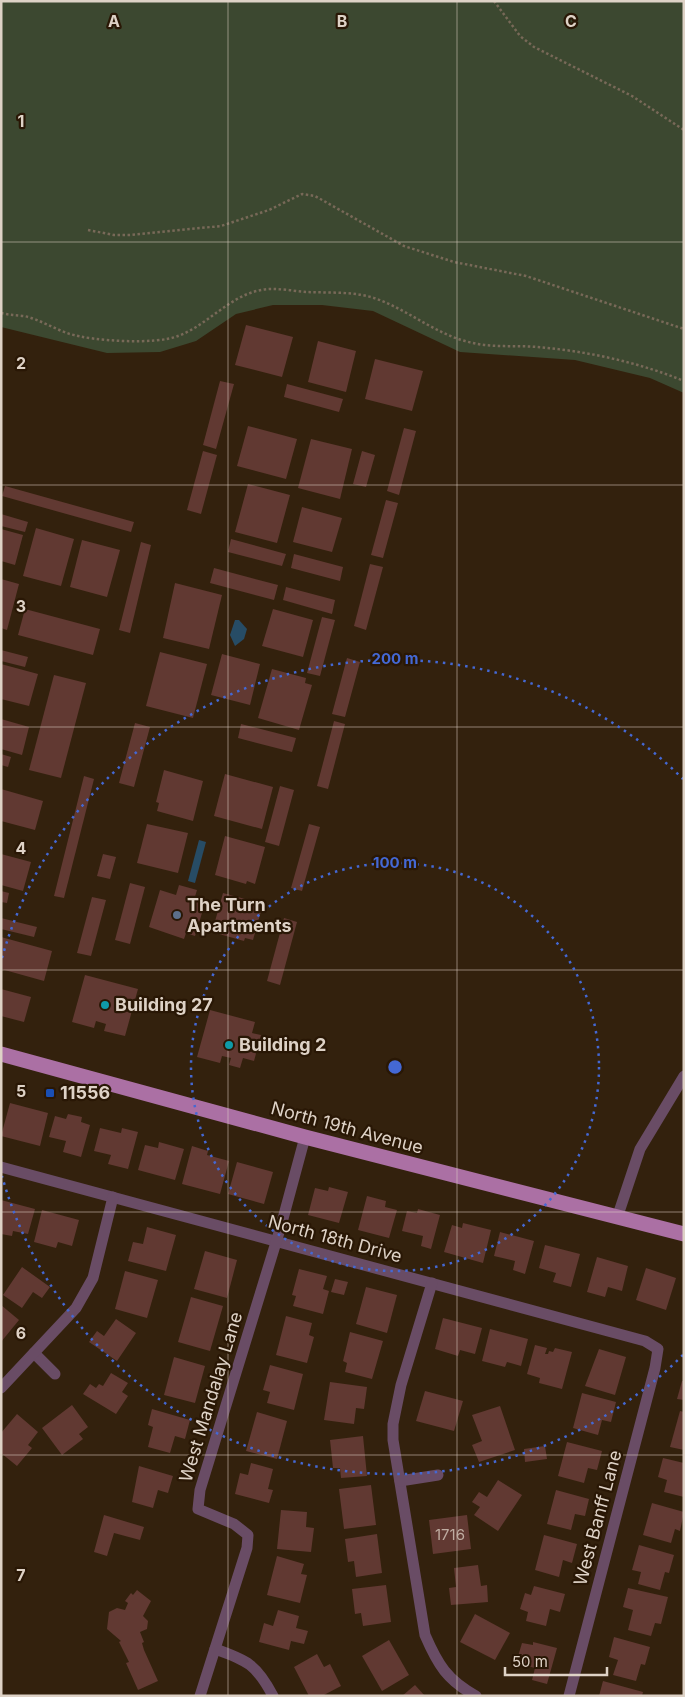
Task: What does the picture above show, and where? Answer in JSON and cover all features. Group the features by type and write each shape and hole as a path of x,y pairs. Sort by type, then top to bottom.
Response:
{"main road":[{"name":"North 19th Avenue","path":"1,1054 305,1137 684,1234"}],"street":[{"path":"617,1218 640,1149 684,1076"},
{"name":"West Mandalay Lane","path":"200,1696 248,1548 248,1535 234,1524 198,1509 200,1490 276,1240 305,1137"},
{"name":"North 18th Drive","path":"1,1167 645,1340 658,1349"},
{"path":"1,1388 76,1308 93,1278 113,1197"},
{"path":"432,1284 396,1406 393,1440 425,1635 434,1658 448,1677 476,1696"},
{"name":"West Banff Lane","path":"569,1696 655,1368 658,1349"},
{"path":"34,1353 55,1374"},
{"path":"400,1481 438,1475"},
{"path":"215,1649 242,1658 256,1668 273,1696"}],"path":[{"path":"494,1 520,36 534,47 632,96 684,130"},
{"path":"88,230 114,235 130,235 220,226 269,210 302,194 315,196 397,242 424,253 526,276 684,329"},
{"path":"1,314 25,316 70,334 90,338 155,341 178,336 231,303 254,292 270,289 346,294 378,299 453,338 471,343 485,346 538,347 612,359 653,368 684,381"}],"green space":[{"path":"1,1 684,1 684,393 650,378 575,360 460,352 373,311 322,305 273,305 236,314 196,341 160,352 107,353 1,327"}],"water":[{"path":"235,620 239,620 247,629 244,639 235,646 230,635"},
{"path":"199,840 206,842 195,883 188,881"}],"building":[{"path":"246,325 293,337 282,377 235,365"},
{"path":"318,341 356,351 346,392 308,382"},
{"path":"375,359 423,371 412,411 365,399"},
{"path":"220,381 234,384 216,449 203,445"},
{"path":"287,384 343,399 339,412 284,397"},
{"path":"248,426 297,439 286,479 237,466"},
{"path":"404,428 416,431 399,495 387,491"},
{"path":"311,439 352,449 340,499 298,488"},
{"path":"203,451 217,455 201,514 187,510"},
{"path":"362,451 375,455 366,487 353,484"},
{"path":"248,484 290,495 277,543 235,532"},
{"path":"5,486 134,522 131,532 2,496"},
{"path":"386,500 398,503 383,558 371,555"},
{"path":"302,507 342,518 332,552 293,542"},
{"path":"1,514 28,522 25,532 1,526"},
{"path":"36,528 74,539 61,586 23,576"},
{"path":"1,529 23,535 15,565 1,561"},
{"path":"231,539 286,554 282,566 228,552"},
{"path":"82,540 120,550 107,597 70,587"},
{"path":"141,542 151,545 130,633 119,630"},
{"path":"294,554 343,567 340,581 291,568"},
{"path":"370,564 383,567 366,630 354,626"},
{"path":"214,568 278,585 274,600 210,583"},
{"path":"1,579 19,584 7,630 1,628"},
{"path":"175,583 222,595 209,649 163,638"},
{"path":"286,587 335,600 332,614 283,600"},
{"path":"25,609 100,629 93,655 18,635"},
{"path":"273,609 313,620 303,657 262,646"},
{"path":"322,617 335,620 320,676 307,673"},
{"path":"1,650 28,657 25,667 1,661"},
{"path":"160,652 207,664 193,718 146,706"},
{"path":"222,654 260,664 250,705 211,695"},
{"path":"347,658 360,662 345,717 332,714"},
{"path":"1,664 38,674 29,706 1,699"},
{"path":"272,669 306,678 305,683 312,685 299,730 258,718"},
{"path":"54,675 86,683 61,778 29,770"},
{"path":"1,719 29,727 22,755 1,749"},
{"path":"334,721 345,724 328,789 317,786"},
{"path":"135,723 150,727 134,787 119,783"},
{"path":"241,724 296,738 292,752 238,738"},
{"path":"1,754 11,757 8,767 1,765"},
{"path":"164,770 203,781 193,821 157,811 159,803 156,802"},
{"path":"225,774 273,787 262,829 214,816"},
{"path":"84,776 94,779 64,898 54,896"},
{"path":"280,786 294,790 279,846 265,842"},
{"path":"1,789 43,801 35,830 1,821"},
{"path":"147,824 188,833 178,873 137,863"},
{"path":"309,824 320,827 302,891 291,888"},
{"path":"225,836 265,847 255,884 247,881 246,884 215,875"},
{"path":"1,854 31,862 23,891 1,885"},
{"path":"103,854 116,857 110,879 97,876"},
{"path":"130,883 145,887 130,944 115,940"},
{"name":"The Turn Apartments","path":"179,885 197,890 194,900 205,903 195,936 186,933 184,939 149,927 160,890 176,895"},
{"path":"1,891 9,893 7,903 1,902"},
{"path":"223,893 263,904 253,940 245,938 244,941 212,932"},
{"path":"92,897 106,900 91,956 77,953"},
{"path":"1,918 37,927 34,937 1,929"},
{"path":"284,918 297,922 280,985 267,981"},
{"path":"1,937 52,951 44,981 1,969"},
{"name":"Building 27","path":"85,975 138,989 125,1036 104,1031 106,1024 96,1021 94,1028 72,1022"},
{"path":"1,989 31,997 24,1022 1,1016"},
{"name":"Building 2","path":"210,1010 255,1022 252,1033 261,1035 254,1061 243,1058 240,1068 229,1065 231,1058 222,1056 220,1063 197,1057"},
{"path":"10,1103 48,1113 40,1146 1,1136"},
{"path":"68,1114 82,1117 81,1122 90,1125 81,1157 63,1152 66,1141 49,1137 55,1116 66,1119"},
{"path":"100,1128 121,1133 122,1128 138,1132 128,1169 108,1164 111,1155 94,1151"},
{"path":"159,1142 184,1149 175,1180 138,1170 145,1145 158,1148"},
{"path":"192,1146 208,1151 207,1155 229,1161 220,1194 182,1184"},
{"path":"237,1162 273,1172 264,1204 228,1194"},
{"path":"329,1187 348,1192 339,1223 308,1215 315,1188 328,1191"},
{"path":"367,1196 386,1201 385,1207 397,1210 389,1238 358,1230"},
{"path":"1,1200 35,1209 28,1234 13,1231 12,1236 1,1234"},
{"path":"418,1209 440,1215 431,1249 421,1246 423,1236 402,1231 407,1211 417,1213"},
{"path":"42,1210 79,1220 72,1246 58,1242 56,1248 34,1242"},
{"path":"463,1223 491,1230 483,1263 444,1252 452,1225 462,1228"},
{"path":"147,1227 176,1235 166,1271 128,1261 133,1242 143,1244"},
{"path":"500,1232 534,1241 525,1274 513,1270 515,1261 494,1256"},
{"path":"545,1245 580,1254 571,1287 553,1282 556,1273 539,1268"},
{"path":"205,1251 237,1260 227,1298 194,1289"},
{"path":"597,1257 628,1266 622,1291 608,1287 605,1297 587,1292"},
{"path":"22,1267 50,1287 42,1298 33,1292 22,1308 3,1295"},
{"path":"646,1268 676,1278 666,1310 636,1300"},
{"path":"299,1269 327,1276 323,1289 329,1291 323,1314 293,1306 296,1296 292,1295"},
{"path":"125,1271 158,1280 147,1318 115,1309"},
{"path":"335,1279 348,1282 344,1295 331,1292"},
{"path":"366,1287 397,1295 387,1333 356,1324"},
{"path":"191,1297 223,1306 210,1351 178,1342"},
{"path":"1,1305 19,1320 1,1342"},
{"path":"286,1316 312,1323 309,1335 314,1337 307,1363 276,1355"},
{"path":"443,1318 482,1328 475,1354 460,1350 458,1356 435,1349"},
{"path":"116,1319 136,1333 117,1361 89,1342 97,1331 104,1336"},
{"path":"490,1329 528,1339 521,1366 507,1362 505,1367 482,1361"},
{"path":"350,1332 383,1341 372,1379 345,1372 347,1363 343,1361"},
{"path":"535,1345 547,1348 545,1354 548,1354 549,1351 553,1352 555,1348 572,1352 562,1389 539,1383 540,1378 527,1374"},
{"path":"599,1349 626,1357 615,1395 585,1386"},
{"path":"174,1357 205,1366 195,1403 164,1395"},
{"path":"270,1365 303,1374 294,1410 267,1403 270,1392 263,1390"},
{"path":"111,1373 128,1383 122,1392 128,1396 116,1414 83,1394 90,1384 96,1388 99,1384 103,1386"},
{"path":"682,1381 684,1381 684,1400 677,1399"},
{"path":"330,1382 367,1387 364,1409 356,1408 354,1424 324,1420"},
{"path":"425,1391 463,1401 454,1431 416,1421"},
{"path":"582,1393 616,1402 611,1422 602,1420 598,1435 573,1428"},
{"path":"72,1405 88,1427 79,1434 83,1439 62,1455 42,1428"},
{"path":"500,1406 515,1450 479,1462 472,1445 482,1441 472,1415"},
{"path":"152,1409 190,1420 185,1439 175,1436 170,1453 148,1447 153,1427 148,1425"},
{"path":"680,1411 684,1412 684,1450 670,1447"},
{"path":"257,1412 287,1421 277,1459 246,1451"},
{"path":"17,1414 38,1432 28,1445 32,1448 17,1466 1,1453 1,1433"},
{"path":"363,1436 367,1476 341,1478 340,1468 333,1468 330,1440"},
{"path":"567,1442 602,1451 597,1470 588,1468 584,1483 558,1476"},
{"path":"545,1446 547,1459 525,1462 524,1449"},
{"path":"663,1458 684,1463 684,1497 664,1492 667,1480 658,1477"},
{"path":"251,1463 273,1469 268,1489 273,1490 269,1503 235,1494 240,1473 248,1475"},
{"path":"139,1466 173,1476 168,1493 158,1490 153,1508 132,1502"},
{"path":"498,1480 522,1495 498,1531 474,1515 480,1507 472,1502 479,1492 487,1497"},
{"path":"371,1485 376,1525 344,1529 339,1489"},
{"path":"556,1490 589,1499 585,1516 575,1514 571,1530 547,1524"},
{"path":"652,1503 684,1512 680,1531 675,1529 671,1543 643,1535"},
{"path":"281,1510 307,1512 306,1527 314,1528 311,1552 277,1549"},
{"path":"104,1515 144,1527 140,1540 114,1533 107,1556 94,1552"},
{"path":"467,1515 471,1549 433,1554 429,1520"},
{"path":"377,1534 382,1573 356,1577 354,1561 348,1562 345,1539"},
{"path":"544,1535 577,1544 572,1563 563,1560 559,1577 535,1570"},
{"path":"639,1545 674,1555 669,1573 665,1572 660,1590 638,1584 641,1572 632,1570"},
{"path":"277,1556 304,1564 301,1574 307,1575 300,1603 267,1595"},
{"path":"478,1565 481,1586 487,1585 488,1602 451,1605 449,1588 456,1587 454,1568"},
{"path":"386,1585 391,1622 363,1626 361,1613 355,1614 352,1589"},
{"path":"534,1586 565,1594 560,1612 550,1609 546,1626 526,1621 528,1612 520,1609 525,1593 531,1595"},
{"path":"628,1588 668,1597 661,1624 655,1623 651,1636 628,1630 633,1610 623,1607"},
{"path":"137,1590 151,1601 143,1616 148,1621 147,1629 140,1632 144,1642 142,1643 144,1650 158,1681 138,1690 126,1663 129,1662 119,1642 121,1641 107,1629 109,1612 117,1608 125,1610 128,1603 125,1601 131,1593 133,1595"},
{"path":"278,1610 299,1616 296,1628 308,1631 304,1644 291,1641 289,1650 259,1642 264,1623 273,1626"},
{"path":"475,1614 510,1633 495,1660 460,1642"},
{"path":"614,1637 650,1647 645,1665 641,1664 636,1681 613,1675 618,1660 609,1657"},
{"path":"389,1640 409,1675 382,1691 362,1656"},
{"path":"533,1642 557,1648 547,1684 532,1680 535,1668 516,1663 522,1643 533,1645"},
{"path":"317,1654 324,1667 330,1664 341,1686 322,1696 309,1696 294,1667"},
{"path":"603,1681 643,1692 642,1696 599,1696"},
{"path":"415,1685 425,1696 402,1696"}],"place":[{"name":"The Turn Apartments","path":"177,915"},
{"name":"Building 27","path":"105,1005"},
{"name":"Building 2","path":"229,1045"},
{"name":"11556","path":"50,1093"}]}
